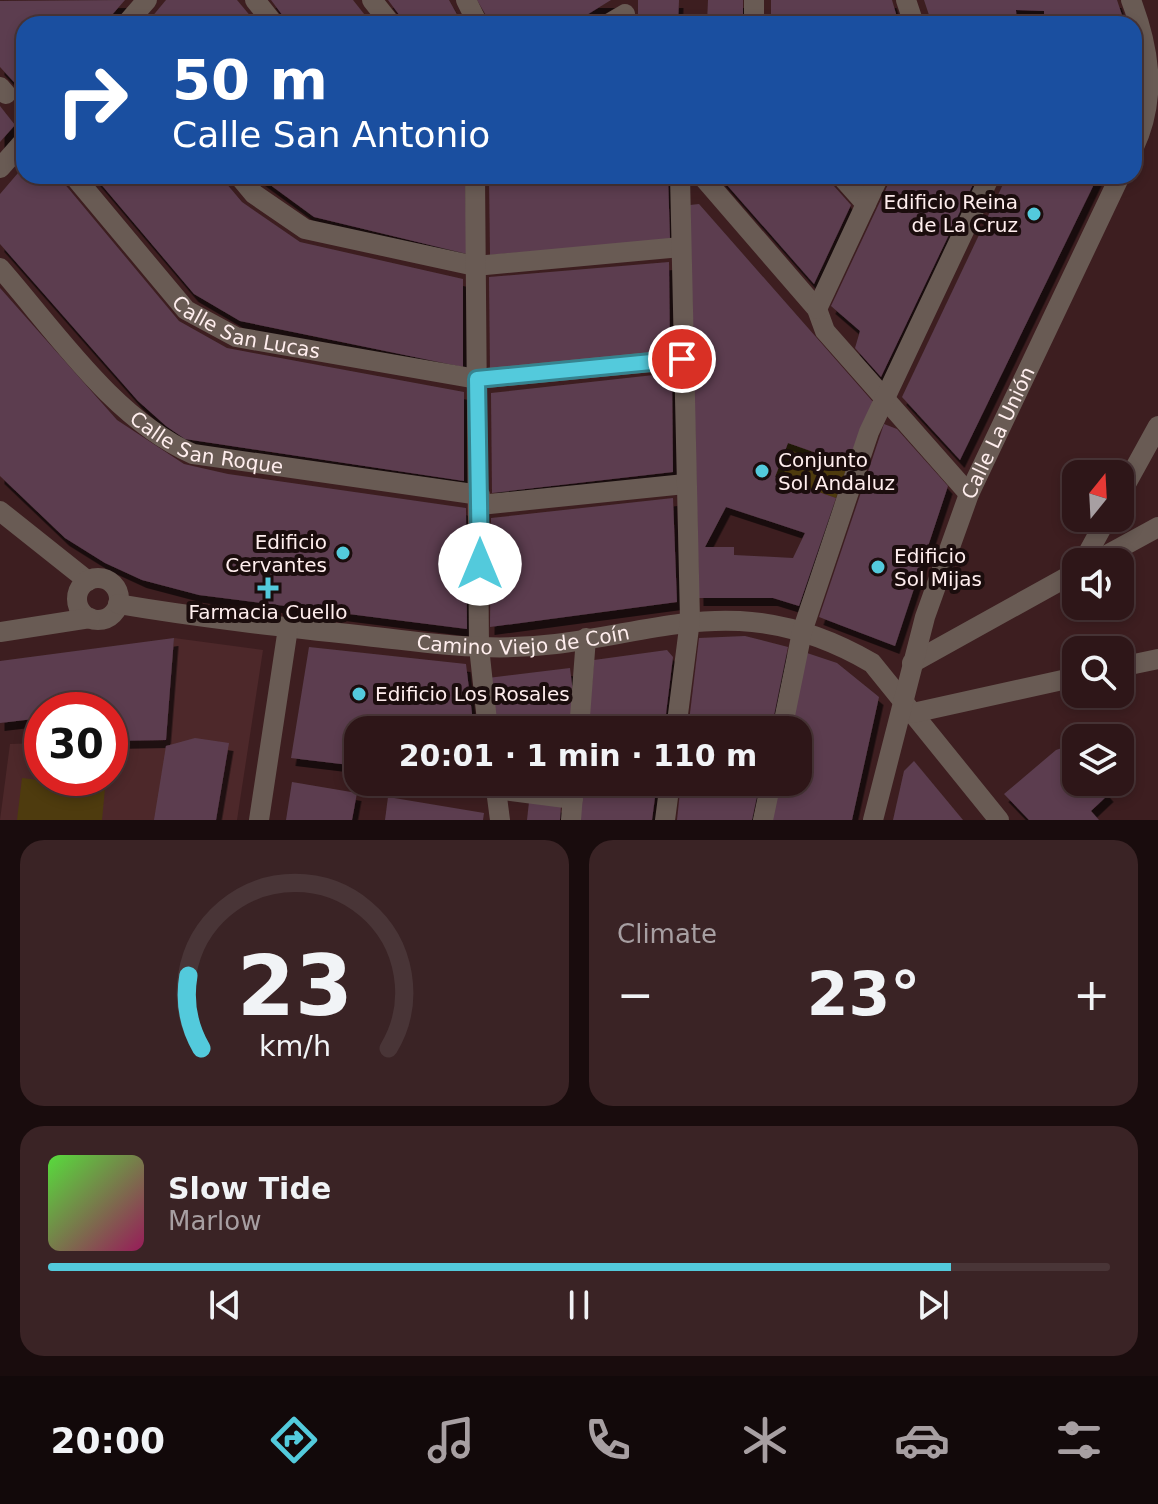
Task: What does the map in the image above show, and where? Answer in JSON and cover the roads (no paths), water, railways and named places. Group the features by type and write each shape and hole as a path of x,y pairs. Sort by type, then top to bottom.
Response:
{"street":[{"path":"133,16 147,0"},
{"path":"255,0 268,16"},
{"path":"372,0 385,16"},
{"path":"1142,37 1154,78 1147,120 1142,130"},
{"path":"0,168 16,150"},
{"name":"Calle San Lucas","path":"81,184 186,310 236,337 477,379 682,359"},
{"path":"246,184 254,194 305,229 475,266 681,247"},
{"path":"475,184 479,647 486,716"},
{"path":"678,716 690,620 680,184"},
{"path":"709,184 817,309 825,331 969,494"},
{"path":"848,184 866,204"},
{"path":"817,309 875,184"},
{"path":"785,716 802,632 869,432 986,184"},
{"name":"Calle La Unión","path":"873,820 908,706 912,663 969,494 1116,184"},
{"name":"Calle San Roque","path":"0,268 128,414 162,441 193,454 480,500 685,484"},
{"path":"1134,470 1158,426"},
{"path":"0,511 88,581"},
{"path":"1120,548 1158,527"},
{"path":"0,632 90,618 104,619 118,604 112,584 100,578 88,581 77,597 80,609 90,618"},
{"path":"912,663 1062,580"},
{"name":"Camino Viejo de Coín","path":"118,604 288,628 479,647 541,645 690,620 730,618 802,632 849,650 872,663 999,820"},
{"path":"259,820 288,628"},
{"path":"580,716 586,638"},
{"path":"1134,664 1158,659"},
{"path":"908,706 1062,679"},
{"path":"497,796 500,820"},
{"path":"571,820 573,796"},
{"path":"665,820 668,796"},
{"path":"763,820 768,796"}],"place":[{"name":"Edificio Reina de La Cruz","path":"1034,214"},
{"name":"Conjunto Sol Andaluz","path":"762,471"},
{"name":"Edificio Cervantes","path":"343,553"},
{"name":"Edificio Sol Mijas","path":"878,567"},
{"name":"Farmacia Cuello","path":"268,588"},
{"name":"Edificio Los Rosales","path":"359,694"}]}
